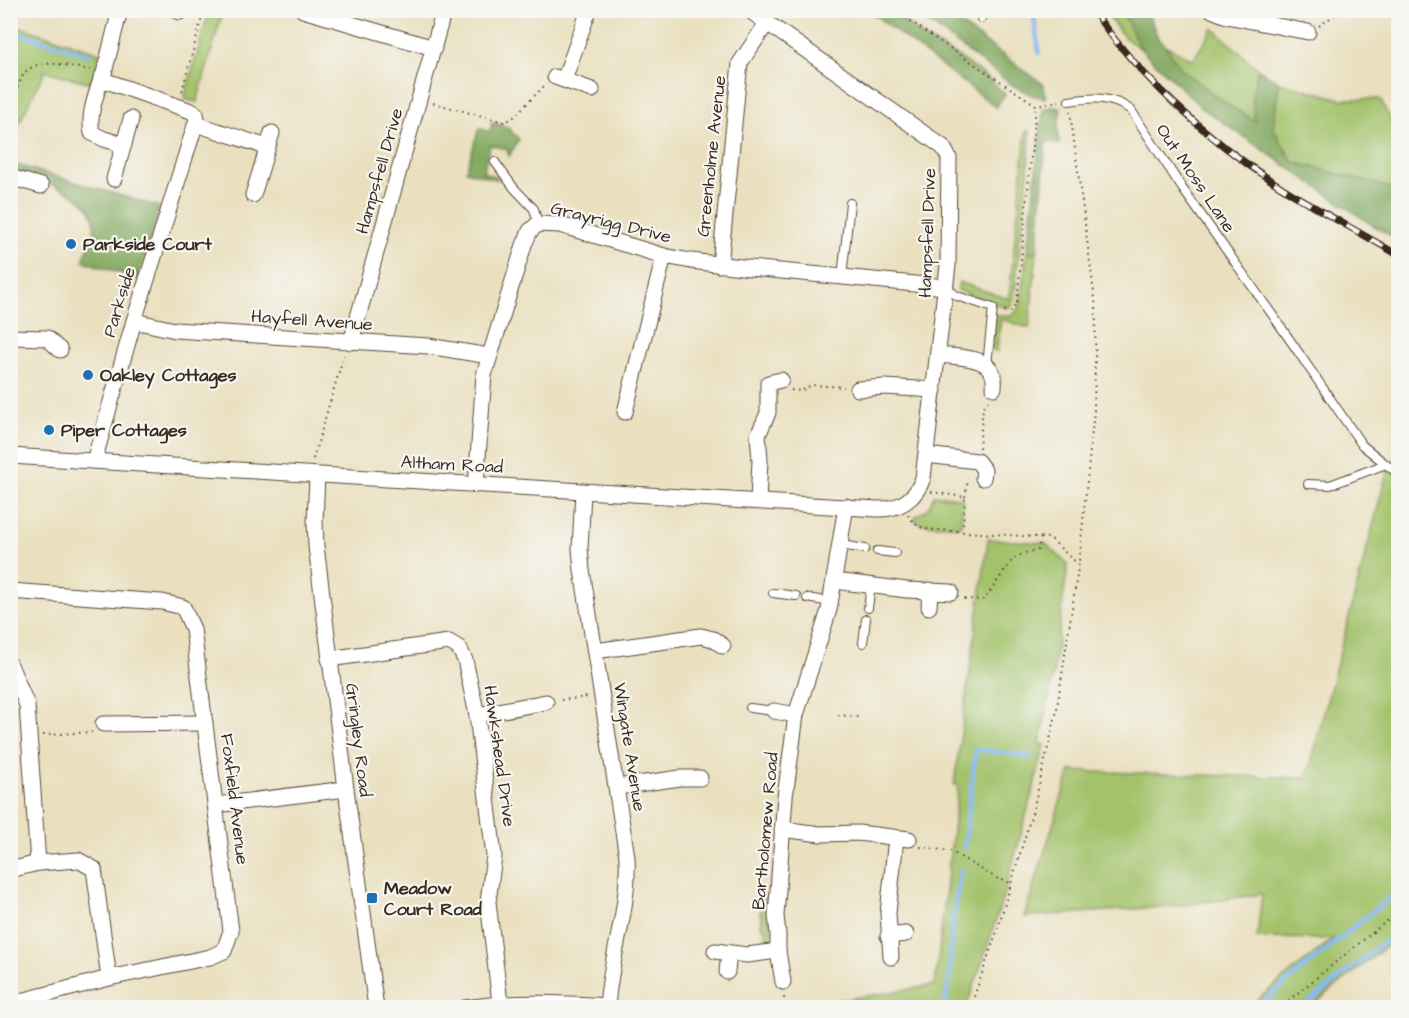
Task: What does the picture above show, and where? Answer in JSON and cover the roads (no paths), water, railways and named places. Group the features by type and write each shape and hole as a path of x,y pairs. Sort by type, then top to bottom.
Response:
{"street":[{"path":"120,10 90,123 92,133 104,140 124,145"},
{"path":"303,10 434,48"},
{"name":"Hampsfell Drive","path":"351,342 444,10"},
{"path":"589,10 556,79 592,90"},
{"name":"Hampsfell Drive","path":"749,10 947,152 950,166 948,266 926,455 920,487 898,506"},
{"path":"1212,10 1227,16 1308,32"},
{"name":"Greenholme Avenue","path":"720,265 740,63 766,23"},
{"path":"103,76 196,114 196,124 270,140 253,195"},
{"path":"114,179 131,119"},
{"name":"Parkside","path":"94,461 134,321 196,124"},
{"path":"10,177 41,186"},
{"name":"Grayrigg Drive","path":"476,485 484,375 524,245 530,231 538,224 560,225 664,256 720,265 946,287"},
{"path":"625,412 664,256"},
{"name":"Hayfell Avenue","path":"134,321 175,330 446,348 489,356"},
{"path":"10,337 47,339 60,350"},
{"path":"938,355 975,360 987,365 993,371 994,388"},
{"path":"758,501 760,460 758,435 768,413 768,381"},
{"path":"867,394 885,387 934,390"},
{"path":"926,455 976,461 984,470 976,478"},
{"name":"Altham Road","path":"10,456 582,492 884,509 898,506"},
{"name":"Gringley Road","path":"311,476 316,546 329,658 376,1008"},
{"name":"Wingate Avenue","path":"582,492 580,549 627,857 628,882 607,1007"},
{"name":"Bartholomew Road","path":"783,982 777,951 777,899 782,829 796,715 831,602 846,506"},
{"path":"835,581 907,590 951,592"},
{"path":"929,607 930,590"},
{"name":"Foxfield Avenue","path":"10,591 162,602 183,607 193,629 231,931 224,951 210,957 109,978 14,1005"},
{"path":"595,651 701,636 713,639 723,646"},
{"name":"Hawkshead Drive","path":"329,658 449,642 459,648 465,660 477,714 494,856 488,902 500,1003"},
{"path":"10,665 27,705 38,863"},
{"path":"477,714 546,702"},
{"path":"774,711 796,715"},
{"path":"103,724 205,723"},
{"path":"617,787 680,778 700,778"},
{"path":"216,805 346,789"},
{"path":"782,829 820,834 858,833 903,838 888,913 891,957"},
{"path":"10,870 38,863 78,860 94,869 109,978"},
{"path":"888,936 906,934"},
{"path":"727,972 722,952 755,954 777,951"},
{"path":"465,1008 500,1003 552,1003 607,1007"}],"lane":[{"name":"Out Moss Lane","path":"1069,101 1102,98 1123,104 1131,110 1170,171 1362,445 1398,474"},
{"path":"495,162 514,188 534,209 538,224"},
{"path":"842,277 850,203"},
{"path":"946,287 957,296 993,308 987,365"},
{"path":"1308,484 1330,485 1386,464"},
{"path":"841,545 865,549"},
{"path":"877,550 894,553"},
{"path":"868,608 871,586"},
{"path":"773,593 796,596"},
{"path":"807,598 831,602"},
{"path":"863,643 866,619"},
{"path":"750,708 774,711"}],"waterway":[{"path":"1033,10 1039,53"},
{"path":"10,31 88,54"},
{"path":"964,848 976,749 1031,757"},
{"path":"944,1008 949,980 953,917 961,869"},
{"path":"1255,1008 1398,891"},
{"path":"1302,1008 1398,931"}],"railway":[{"path":"1093,10 1153,82 1226,148 1290,193 1398,255"}],"place":[{"name":"Parkside Court","path":"71,244"},
{"name":"Oakley Cottages","path":"88,375"},
{"name":"Piper Cottages","path":"49,430"},
{"name":"Meadow Court Road","path":"372,898"}]}
